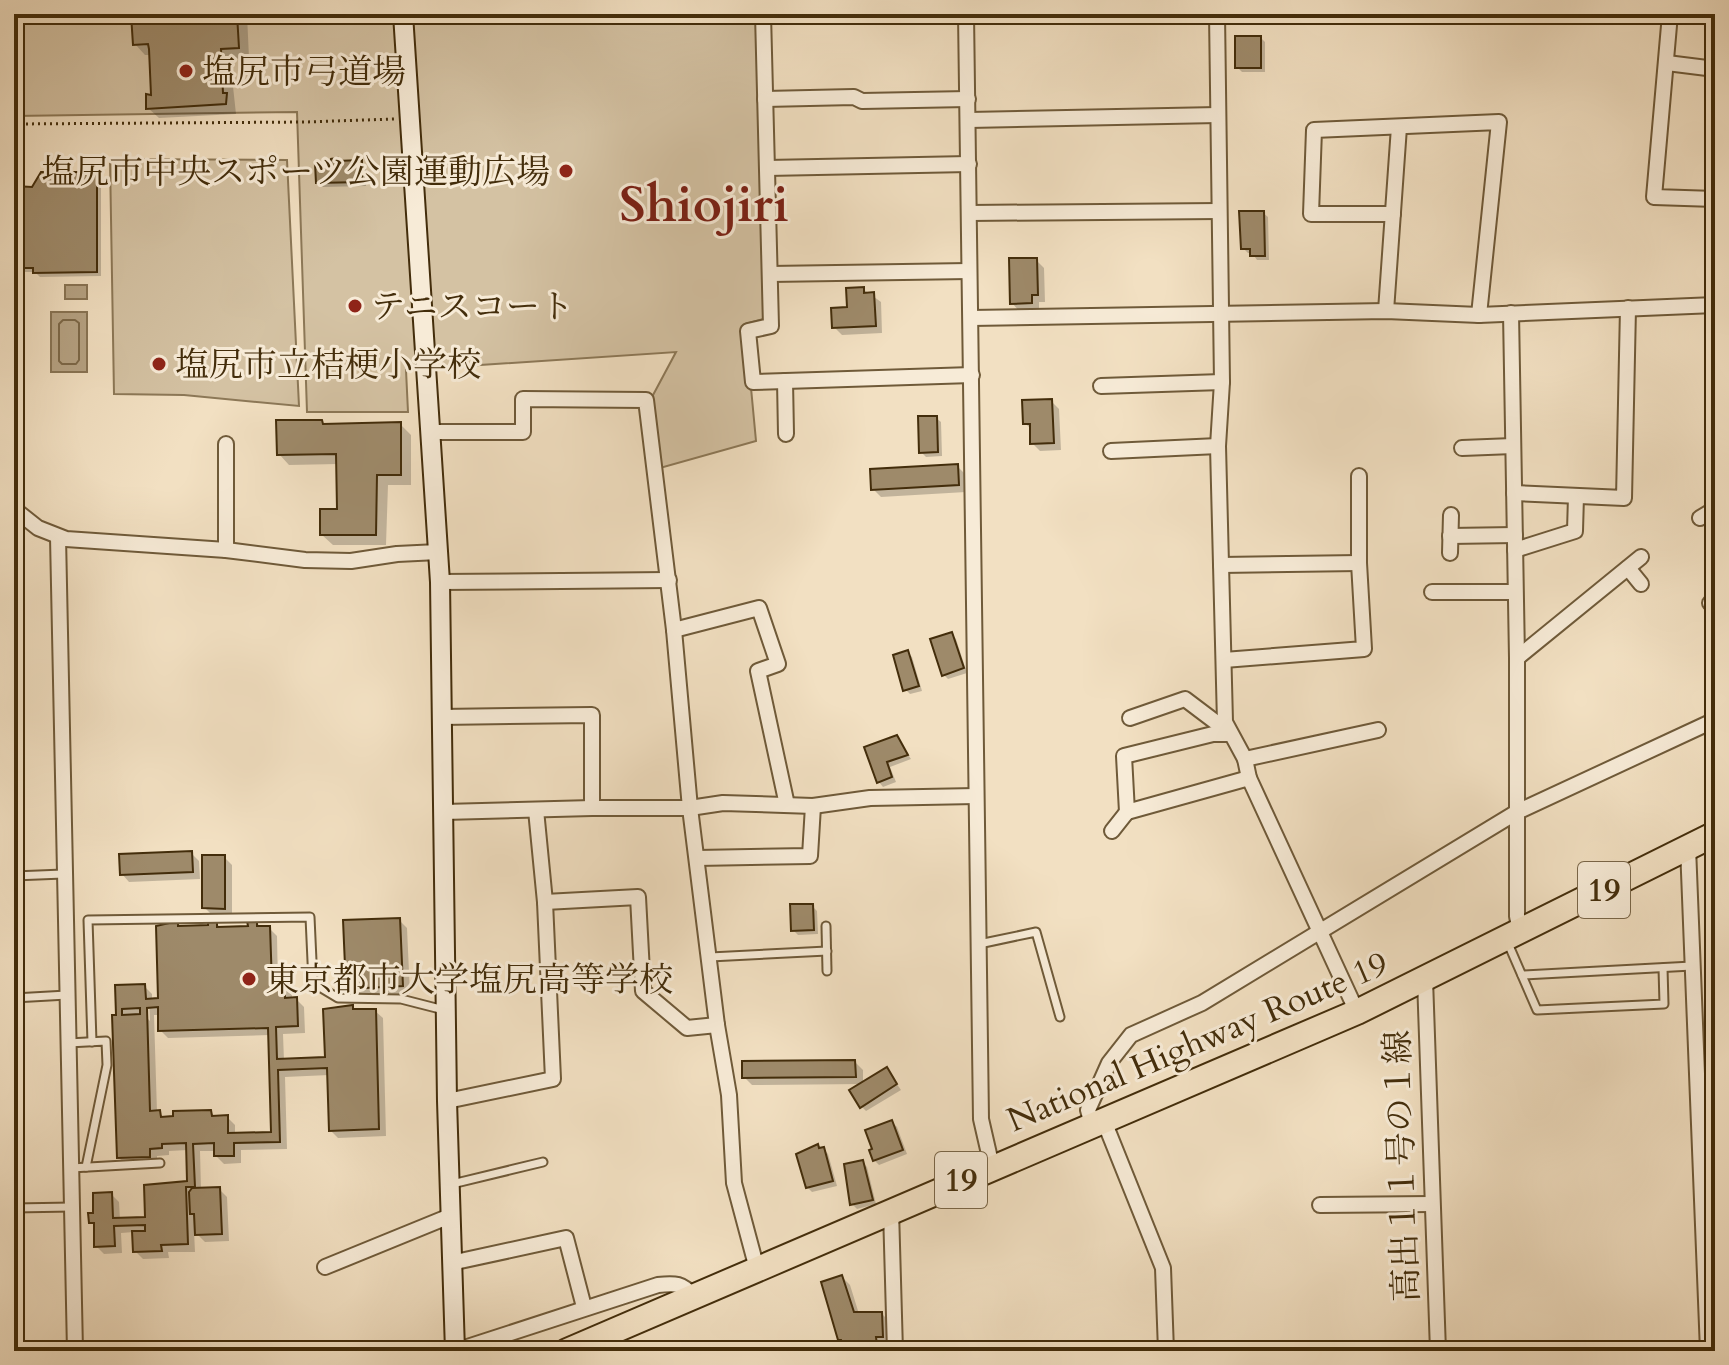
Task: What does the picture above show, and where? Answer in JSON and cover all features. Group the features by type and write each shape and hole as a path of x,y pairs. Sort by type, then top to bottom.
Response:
{"highway":[{"name":"National Highway Route 19","path":"572,1350 891,1210 1357,1012 1715,834"}],"street":[{"path":"403,14 440,582 447,1101 455,1351 658,1285 674,1283 687,1287 693,1297"},
{"path":"763,14 771,326 748,331 753,382 972,375"},
{"path":"966,14 981,1119 992,1167"},
{"path":"1217,14 1222,382 1218,446 1225,722 1245,759 1249,778 1357,1012"},
{"path":"1670,14 1654,197 1715,199"},
{"path":"1667,63 1715,69"},
{"path":"765,99 968,99"},
{"path":"969,120 1218,115"},
{"path":"1393,214 1311,214 1314,130 1499,122 1479,315"},
{"path":"1386,311 1399,127"},
{"path":"767,168 969,164"},
{"path":"970,213 1219,211"},
{"path":"770,274 969,271"},
{"path":"971,318 1386,311 1479,315 1715,305"},
{"path":"1514,493 1624,498 1628,308"},
{"path":"1511,313 1517,658 1517,916 1513,935"},
{"path":"785,381 786,434"},
{"path":"1101,386 1222,382"},
{"path":"431,432 523,432 523,399 646,400 669,580 690,808 717,1025 729,1095 734,1183 757,1269"},
{"path":"226,444 226,550"},
{"path":"1111,451 1218,446"},
{"path":"1462,448 1513,446"},
{"path":"1224,660 1364,649 1359,563 1359,476"},
{"path":"1450,536 1515,543 1575,531 1576,496"},
{"path":"14,509 38,528 58,537 226,550 276,558 351,561 438,552"},
{"path":"1700,518 1715,509"},
{"path":"1450,553 1451,515"},
{"path":"58,537 75,1351"},
{"path":"1517,658 1641,557"},
{"path":"1221,565 1359,563"},
{"path":"1628,568 1641,584"},
{"path":"440,582 669,580"},
{"path":"1432,592 1514,592"},
{"path":"674,630 759,608 778,664 758,671 787,805"},
{"path":"1130,718 1185,699 1230,734"},
{"path":"441,717 592,715 592,808"},
{"path":"1166,1351 1163,1268 1098,1123 1088,1110 1109,1063 1131,1035 1202,1003 1517,812 1715,720"},
{"path":"1245,759 1378,730"},
{"path":"1127,812 1124,756 1213,734 1230,734"},
{"path":"1112,831 1127,812 1249,778"},
{"path":"444,812 690,808 723,803 813,806 870,798 976,796"},
{"path":"697,858 810,856 813,806"},
{"path":"447,1101 553,1079 545,902 536,810"},
{"path":"1688,847 1709,1230 1708,1351"},
{"path":"545,902 638,897 643,991 687,1028 717,1025"},
{"name":"高出１１号の１線","path":"1425,979 1438,1351"},
{"path":"1320,1205 1432,1204"},
{"path":"891,1210 895,1351"},
{"path":"325,1267 450,1216"},
{"path":"451,1263 566,1238 584,1307"}],"lane":[{"path":"14,876 63,874"},
{"path":"92,1042 88,920 310,917 313,983 338,998 401,999 446,1010"},
{"path":"826,926 827,971"},
{"path":"978,944 1036,932 1060,1017"},
{"path":"1513,935 1522,975 1537,1010 1664,1004 1663,968"},
{"path":"710,957 827,951"},
{"path":"1522,975 1694,966"},
{"path":"14,998 67,995"},
{"path":"68,1043 106,1041 107,1065 86,1167"},
{"path":"449,1185 543,1162"},
{"path":"71,1168 160,1163"},
{"path":"14,1208 72,1207"}],"path":[{"path":"14,124 394,119"}],"shaded area":[{"path":"14,14 758,14 767,318 745,324 756,441 660,468 652,397 676,352 406,370 408,412 307,412 297,112 14,116"},
{"path":"110,159 287,160 299,406 184,395 114,394"}],"water":[{"path":"65,285 87,285 87,299 65,299"},
{"path":"51,312 87,312 87,372 51,372"}],"building":[{"name":"塩尻市弓道場","path":"131,14 237,14 239,48 221,49 226,104 146,109 146,94 151,95 149,49 148,44 133,45"},
{"path":"1235,36 1261,36 1261,68 1235,68"},
{"path":"337,158 336,161 362,160 362,182 316,183 315,163 330,163 331,159"},
{"path":"41,172 97,172 97,272 33,273 33,268 19,268 19,335 14,335 15,186 32,187"},
{"path":"1239,211 1264,211 1265,256 1250,256 1250,249 1241,249"},
{"path":"1009,258 1037,258 1038,295 1032,295 1032,303 1010,304"},
{"path":"864,287 864,293 874,292 876,326 832,328 831,308 847,307 846,288"},
{"path":"1052,399 1054,443 1030,444 1030,424 1023,424 1022,400"},
{"path":"918,416 937,416 938,452 919,453"},
{"path":"276,420 322,420 323,424 401,422 401,475 377,475 376,535 320,535 320,509 337,509 336,454 277,455"},
{"path":"958,464 959,485 871,490 870,469"},
{"path":"952,632 964,668 942,676 930,639"},
{"path":"908,650 919,686 903,691 893,655"},
{"path":"897,735 908,755 887,762 892,777 877,783 864,747"},
{"path":"192,851 193,872 120,875 119,854"},
{"path":"202,855 225,855 225,909 202,908"},
{"path":"790,904 813,904 814,930 791,931"},
{"path":"400,918 403,986 346,989 343,920"},
{"path":"257,920 257,926 270,926 272,985 285,985 285,998 297,997 298,1026 276,1027 277,1059 325,1057 323,1009 353,1005 353,1009 376,1009 379,1129 329,1131 327,1068 278,1070 280,1142 234,1143 234,1156 214,1156 214,1143 193,1144 195,1187 186,1187 188,1244 161,1245 162,1251 133,1252 132,1231 145,1231 145,1225 114,1226 115,1246 94,1247 94,1223 89,1223 88,1213 93,1213 93,1193 112,1192 113,1218 145,1217 144,1185 187,1181 186,1143 162,1144 162,1148 150,1149 150,1157 117,1158 112,1015 116,1015 115,985 145,984 146,999 158,998 156,926 178,921 178,926 208,925 208,921 217,921 217,927 248,926 247,921","holes":["158,1007 158,1031 268,1028 271,1132 228,1133 228,1115 212,1116 211,1110 173,1111 173,1116 161,1117 160,1110 150,1111 147,1008","140,1008 140,1014 122,1015 122,1009"]},
{"path":"855,1060 856,1077 742,1078 742,1061"},
{"path":"887,1067 897,1084 860,1108 849,1090"},
{"path":"892,1120 903,1150 873,1161 865,1130"},
{"path":"818,1144 819,1148 824,1147 833,1181 806,1188 796,1154"},
{"path":"863,1160 873,1200 850,1205 844,1164"},
{"path":"220,1187 222,1234 195,1235 189,1192 192,1188"},
{"path":"842,1275 854,1312 882,1312 883,1337 876,1337 877,1345 842,1346 841,1340 838,1340 821,1282"}],"place":[{"name":"塩尻市弓道場","path":"186,71"},
{"name":"塩尻市中央スポーツ公園運動広場","path":"566,171"},
{"name":"テニスコート","path":"355,306"},
{"name":"塩尻市立桔梗小学校","path":"159,364"},
{"name":"東京都市大学塩尻高等学校","path":"249,979"}],"district":[{"name":"Shiojiri","path":"704,203"}]}
